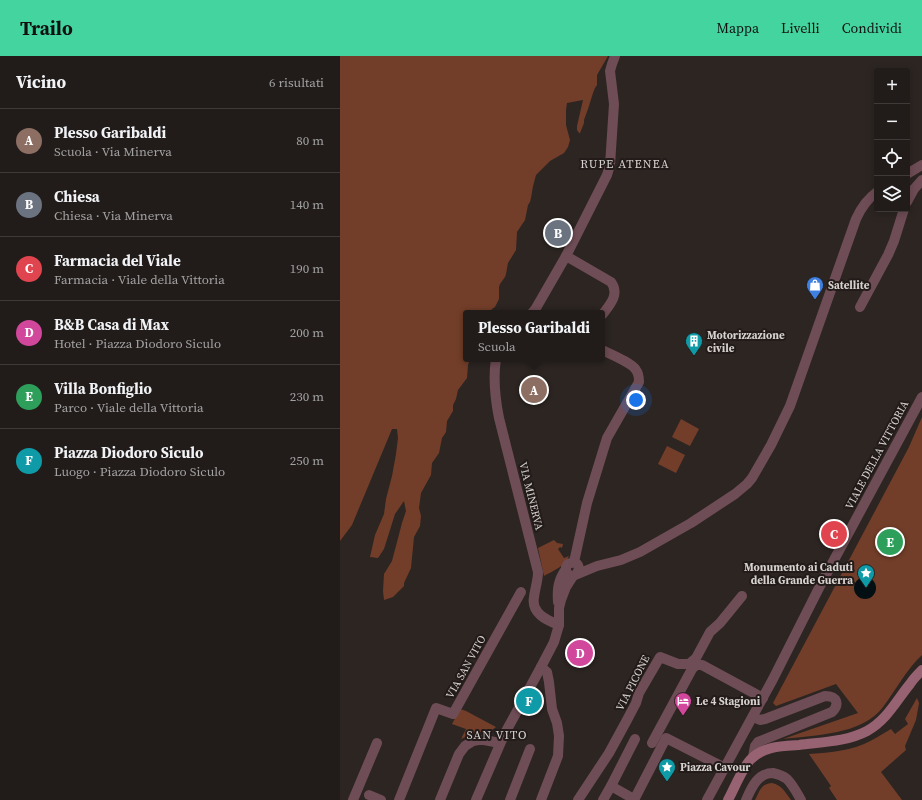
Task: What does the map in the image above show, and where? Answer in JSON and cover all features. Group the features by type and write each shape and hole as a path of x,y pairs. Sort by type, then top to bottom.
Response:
{"main road":[{"path":"728,800 746,764 753,757 772,747 856,737 878,724 885,717 910,683 922,670"}],"street":[{"path":"534,310 566,256 607,175 610,165 614,104 610,71 615,56"},
{"path":"910,172 922,165"},
{"path":"910,196 922,180"},
{"path":"572,573 588,570 597,566 621,560 640,552 691,523 735,494 752,478 771,445 790,406 856,219 865,203 874,194"},
{"path":"860,307 888,255 903,212"},
{"path":"566,256 611,282 615,292 614,297 605,310"},
{"path":"575,562 587,503 607,438 639,382 638,372 633,366 605,352"},
{"name":"VIA MINERVA","path":"496,362 495,382 498,418 538,572 534,605 537,612 542,617 559,625"},
{"name":"VIALE DELLA VITTORIA","path":"707,800 753,717 824,579 922,397"},
{"path":"476,800 502,739 554,642 559,625 559,608 563,593 572,573 568,564 575,562 597,566"},
{"name":"VIA SAN VITO","path":"399,800 436,708 453,714 522,592"},
{"name":"VIA PICONE","path":"578,800 627,720 636,703 639,693 660,656 678,664 689,664 696,658 710,632 720,623 742,596"},
{"path":"652,743 692,669 696,665 702,665 763,698"},
{"path":"541,667 547,672 552,709 557,723 559,736 558,756 541,800"},
{"path":"753,717 760,720 765,719 825,696 834,698 836,702 836,707 832,712 758,742 755,746 753,757"},
{"path":"610,786 634,800 666,738 725,768"},
{"path":"440,800 459,754 465,746 478,740 502,739"},
{"path":"604,800 635,739"},
{"path":"354,800 377,743"},
{"path":"510,800 530,749"},
{"path":"746,800 758,779 765,774 770,773 778,774 786,778 801,800"},
{"path":"368,795 381,800"}],"shaded area":[{"path":"340,56 608,56 597,75 597,85 580,133 577,130 577,126 583,100 567,103 566,125 570,140 568,147 564,153 550,161 536,175 525,220 517,232 516,250 508,263 505,277 500,284 499,299 495,307 491,310 463,310 463,362 469,362 467,378 458,390 453,405 453,411 447,421 446,432 442,438 439,453 432,463 431,475 421,493 419,508 421,516 420,526 414,537 411,568 404,586 393,597 384,600 384,574 392,561 406,511 404,501 395,514 384,549 378,558 370,557 375,535 384,514 396,454 398,438 397,429 392,429 352,525 340,541"},
{"path":"922,417 922,655 906,674 883,707 874,716 863,723 837,732 783,739 858,713 836,684 776,706 773,703 909,447"},
{"path":"681,419 699,429 690,446 672,437"},
{"path":"667,446 685,455 676,473 658,464"},
{"path":"554,540 557,543 563,544 562,548 560,547 558,549 564,558 569,556 565,563 544,576 538,548"},
{"path":"865,577 873,580 876,588 873,596 865,599 857,596 854,588 857,580"},
{"path":"917,698 919,703 916,720 905,746 906,750 881,772 902,800 837,800 829,788 831,786 809,754 851,748 871,741 891,729 895,734 908,724 905,719"},
{"path":"460,709 496,727 488,731 473,733 461,739 466,729 452,724"},
{"path":"772,783 781,787 791,800 755,800 763,786"}],"place":[{"name":"Chiesa","path":"558,233"},
{"name":"Satellite","path":"815,300"},
{"name":"Motorizzazione civile","path":"694,356"},
{"name":"Plesso Garibaldi","path":"534,390"},
{"name":"Farmacia del Viale","path":"834,534"},
{"name":"Villa Bonfiglio","path":"890,542"},
{"name":"Monumento ai Caduti della Grande Guerra","path":"866,588"},
{"name":"B&B Casa di Max","path":"580,653"},
{"name":"Piazza Diodoro Siculo","path":"529,701"},
{"name":"Le 4 Stagioni","path":"683,716"},
{"name":"Piazza Cavour","path":"667,782"}],"district":[{"name":"RUPE ATENEA","path":"625,164"},
{"name":"SAN VITO","path":"497,735"}]}
